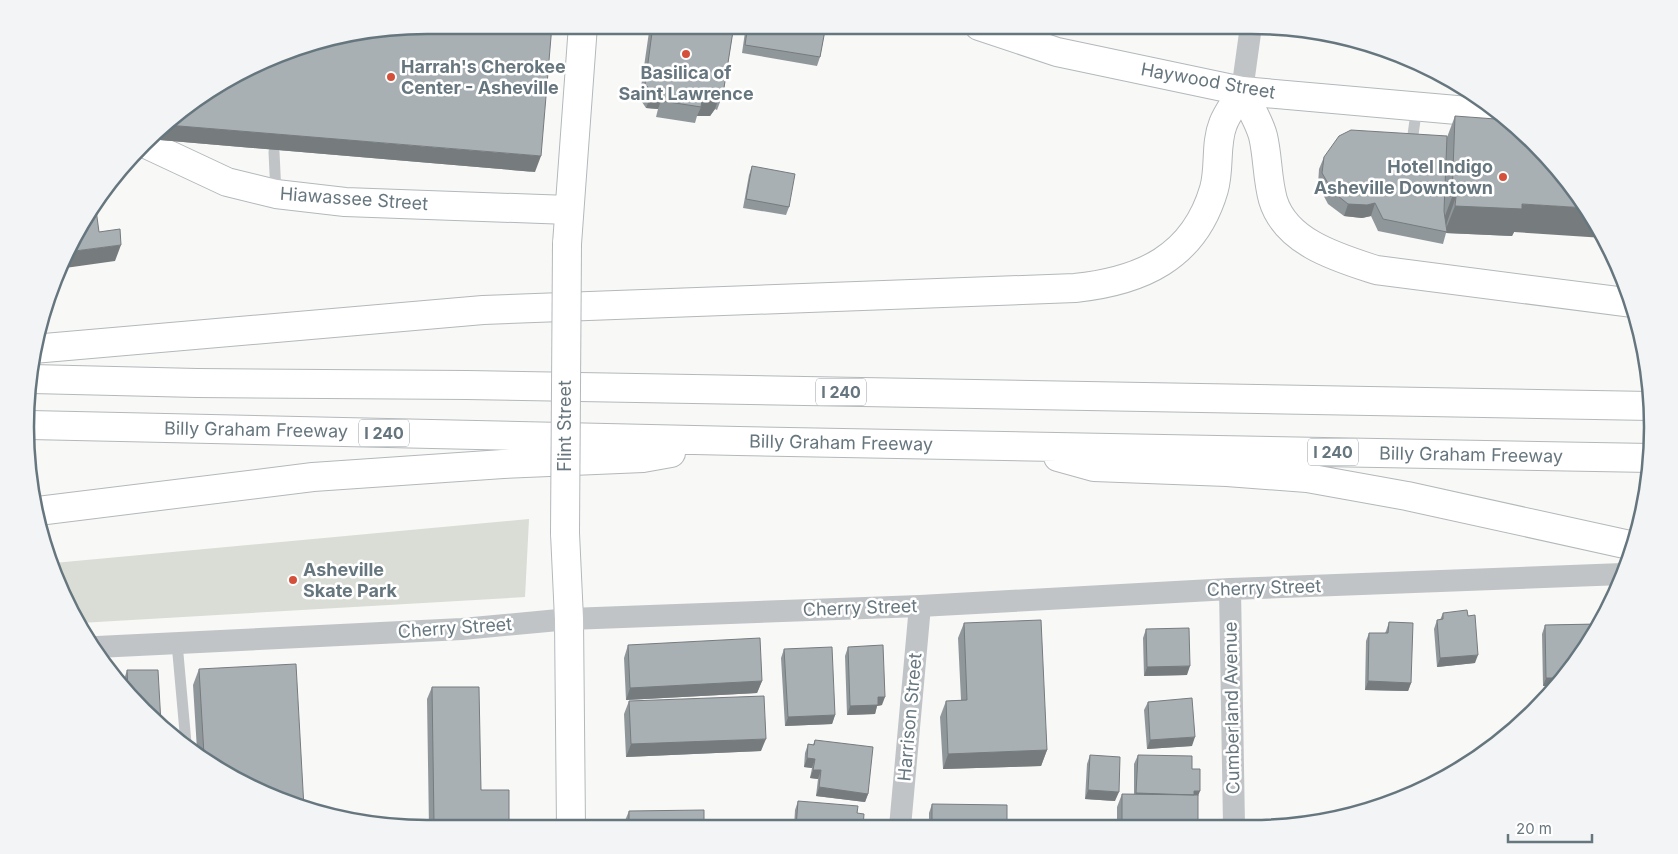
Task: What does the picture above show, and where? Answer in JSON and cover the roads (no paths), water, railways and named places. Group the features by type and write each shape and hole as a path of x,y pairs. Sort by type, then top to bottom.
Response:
{"main road":[{"name":"Flint Street","path":"571,820 569,619 565,533 568,244 582,34"},
{"name":"Haywood Street","path":"1003,34 1057,52 1242,91 1487,113"},
{"path":"1242,91 1263,135 1274,201 1288,226 1310,243 1340,259 1376,270 1623,302"},
{"path":"42,347 482,310 1075,288 1104,285 1151,270 1173,255 1193,232 1204,214 1214,187 1222,125 1242,91"},
{"name":"Hiawassee Street","path":"151,147 227,182 276,194 346,202 569,210"},
{"name":"I 240","path":"37,378 197,383 477,385 1643,406"},
{"name":"Billy Graham Freeway","path":"34,425 738,442 1643,458"},
{"path":"43,510 313,477 503,464 643,458 738,442"},
{"path":"1016,446 1094,467 1227,472 1307,478 1407,496 1626,544"}],"street":[{"path":"1242,91 1250,34"},
{"name":"Cherry Street","path":"101,647 462,629 569,619 920,606 1230,590 1615,574"},
{"name":"Cumberland Avenue","path":"1230,590 1234,820"},
{"name":"Harrison Street","path":"901,820 920,606"}],"lane":[{"path":"1407,158 1417,106"},
{"path":"274,152 276,194"},
{"path":"177,643 186,737"}],"place":[{"name":"Basilica of Saint Lawrence","path":"686,54"},
{"name":"Harrah's Cherokee Center - Asheville","path":"391,77"},
{"name":"Hotel Indigo Asheville Downtown","path":"1503,177"},
{"name":"Asheville Skate Park","path":"293,580"}]}
